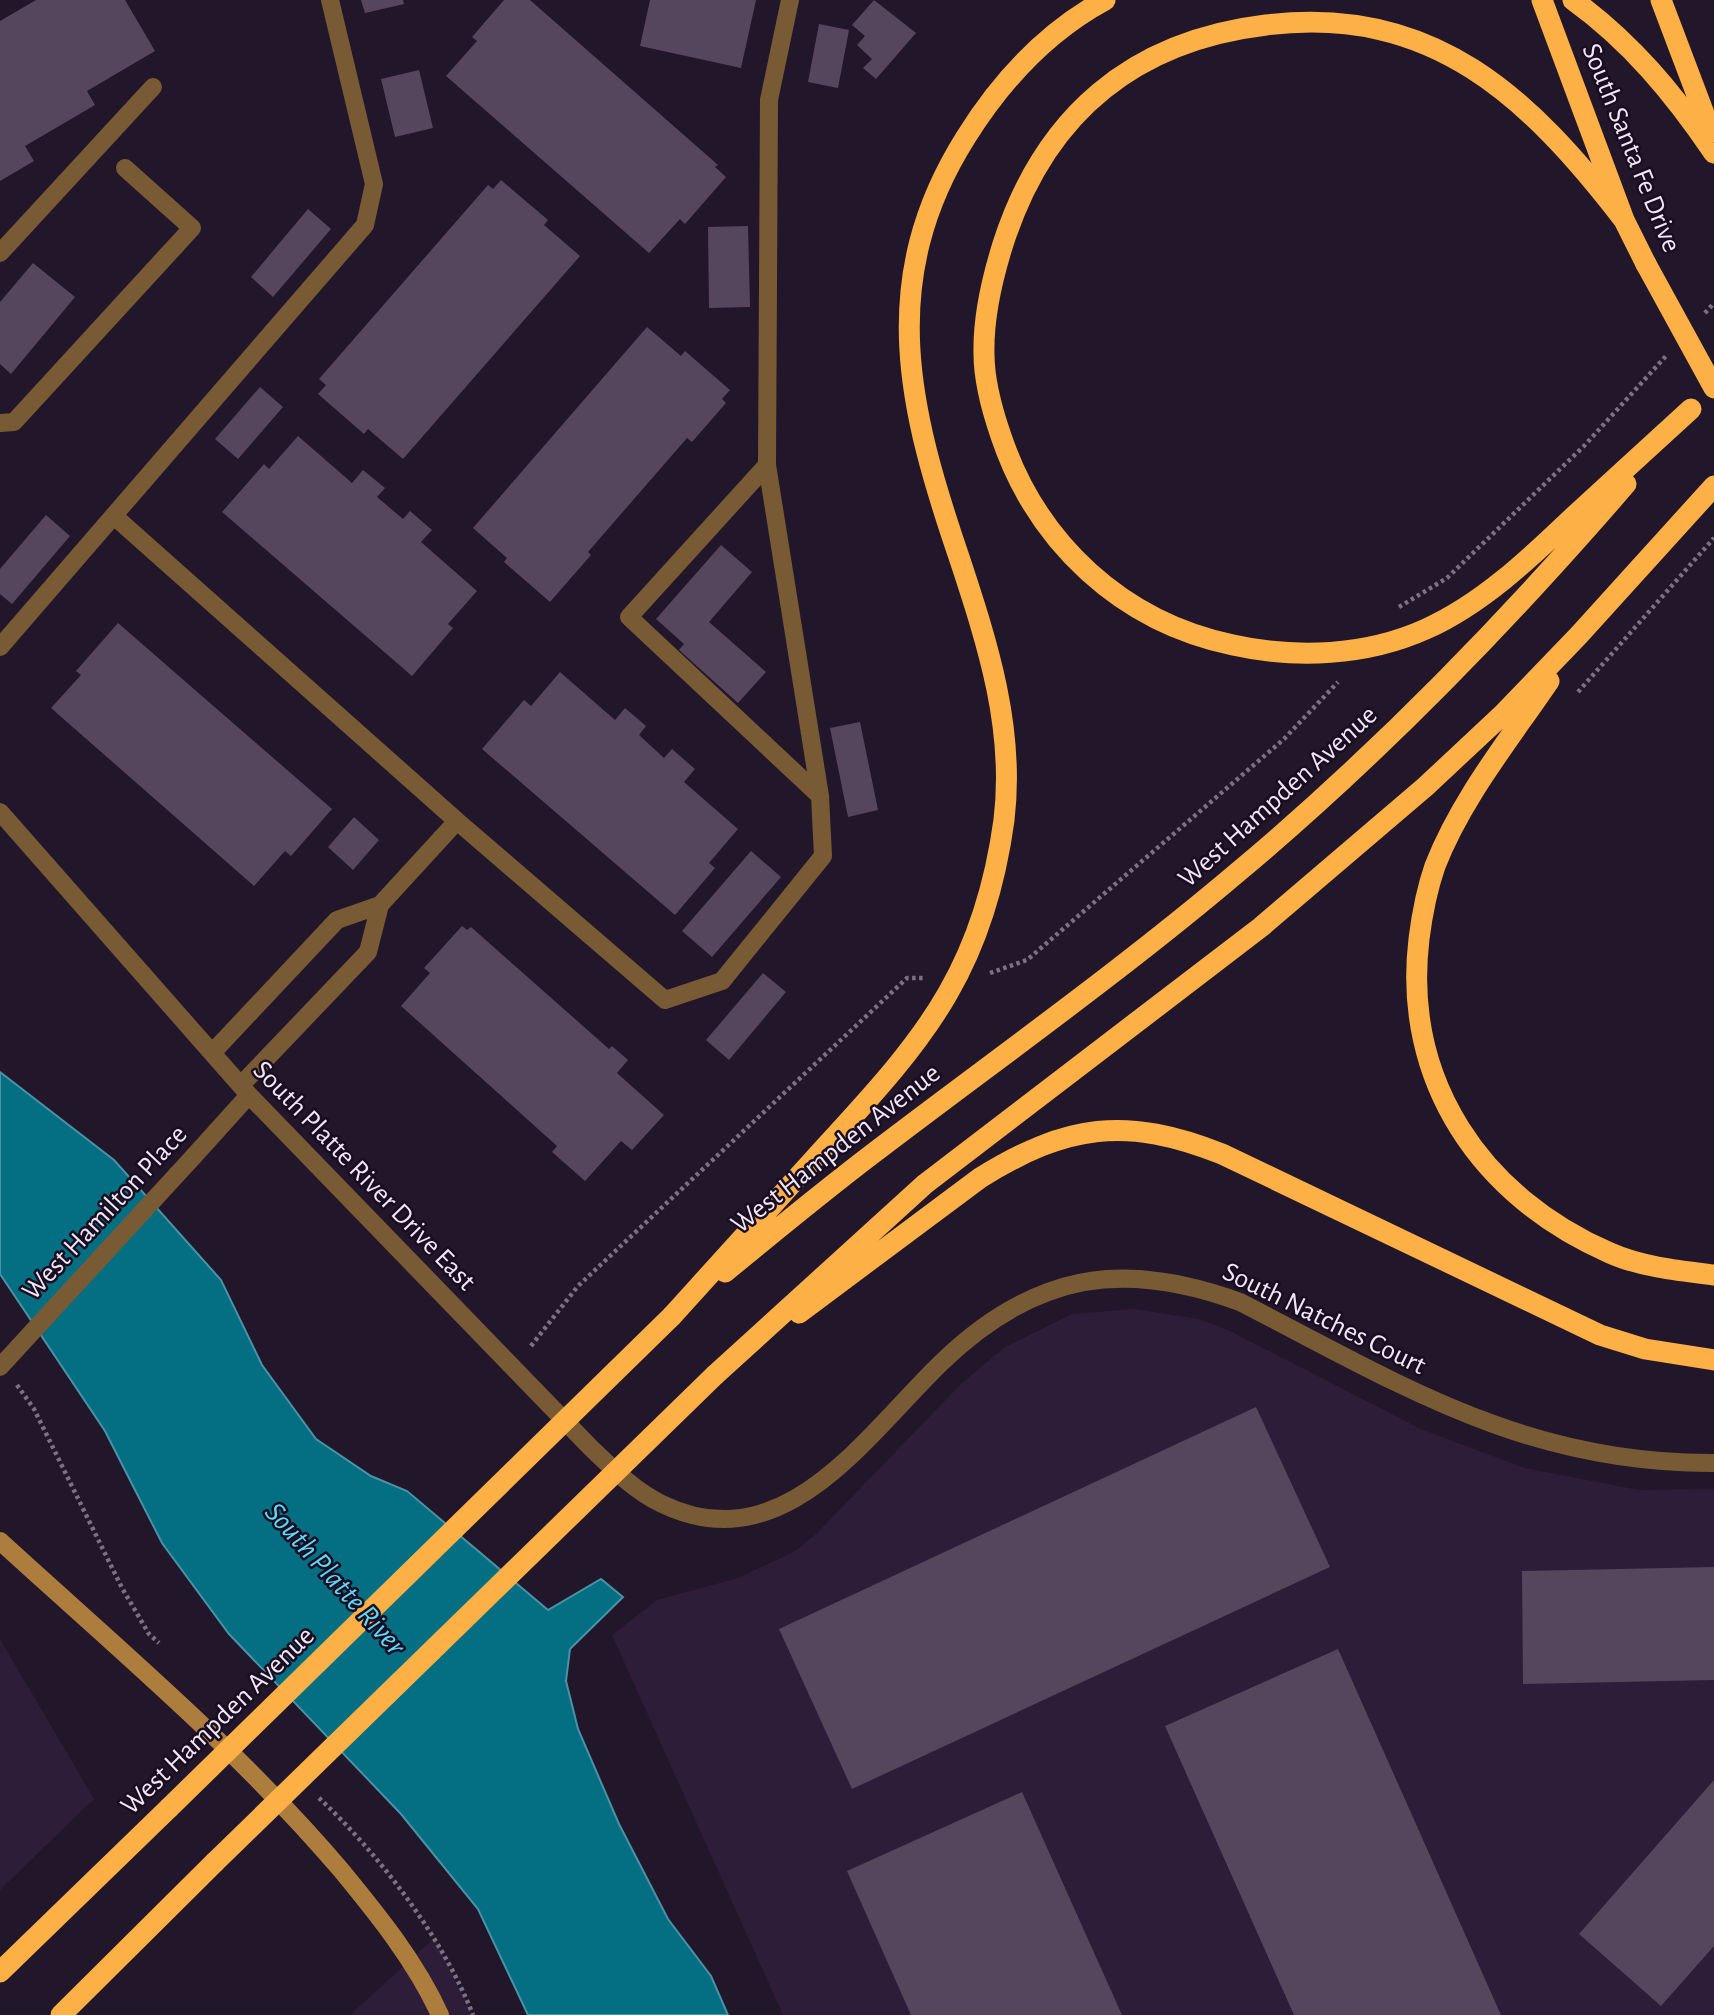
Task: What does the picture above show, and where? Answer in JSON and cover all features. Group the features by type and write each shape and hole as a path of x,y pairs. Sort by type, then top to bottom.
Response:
{"highway":[{"name":"South Santa Fe Drive","path":"1542,0 1624,220 1714,388"},
{"path":"1573,0 1598,18 1654,72 1714,153"},
{"path":"1661,0 1714,141"},
{"path":"672,1316 848,1122 912,1047 956,976 975,937 991,883 1004,821 1008,769 1003,715 992,664 915,408 909,358 910,303 923,233 937,191 980,115 1008,77 1040,46 1102,1"},
{"path":"1624,220 1581,164 1545,124 1510,94 1477,71 1437,49 1393,32 1327,21 1280,23 1207,36 1133,68 1101,90 1073,117 1029,177 995,267 986,309 984,356 991,407 1009,458 1031,504 1062,546 1094,579 1132,606 1175,628 1259,651 1301,653 1391,642 1429,628 1477,598 1528,559 1691,409"},
{"name":"West Hampden Avenue","path":"0,1972 672,1316 867,1158 1090,992 1241,870 1412,715 1502,624 1714,382"},
{"path":"61,2015 715,1375 925,1184 1261,927 1341,860 1493,724 1579,635 1714,486"},
{"path":"1579,635 1459,815 1435,867 1421,919 1414,978 1420,1031 1433,1079 1457,1125 1486,1166 1522,1202 1562,1229 1613,1255 1714,1275"},
{"path":"715,1375 980,1178 1010,1159 1047,1144 1082,1134 1111,1130 1145,1130 1181,1138 1304,1193 1557,1317 1645,1349 1714,1360"}],"street":[{"path":"0,647 365,225 374,184 330,0"},
{"path":"114,516 457,821 665,1000 722,981 823,856 820,796 767,465 769,100 790,0"},
{"path":"0,253 153,87"},
{"path":"0,423 14,422 192,228 125,168"},
{"path":"767,465 629,617 820,796"},
{"name":"South Platte River Drive East","path":"0,812 245,1090 513,1370 620,1475 663,1505 731,1520"},
{"path":"212,1053 337,920 380,905 457,821"},
{"name":"West Hamilton Place","path":"7,1373 194,1156 245,1090 368,952 380,905"},
{"name":"South Natches Court","path":"731,1520 765,1514 797,1498 820,1481 848,1459 942,1362 989,1322 1045,1292 1100,1280 1135,1279 1173,1283 1207,1290 1240,1302 1433,1402 1534,1439 1601,1455 1714,1463"},
{"path":"0,1541 259,1779 379,1917 410,1961 440,2015"}],"path":[{"path":"1696,324 1714,303"},
{"path":"531,1346 578,1286 907,978 985,975 1027,960 1284,739 1336,684 1402,602 1447,579 1585,445 1668,354"},
{"path":"1575,695 1714,538"},
{"path":"7,1373 34,1409 122,1588 149,1634 164,1650"},
{"path":"314,1794 334,1812"}],"shaded area":[{"path":"1134,1309 1199,1319 1228,1330 1421,1429 1525,1468 1639,1490 1714,1489 1714,2015 783,2015 612,1635 657,1600 738,1578 795,1551 815,1535 962,1383 1005,1347 1072,1314"},
{"path":"0,1639 94,1799 0,1890"},
{"path":"434,1938 473,2015 350,2015"}],"water":[{"name":"South Platte River","path":"0,1072 114,1160 221,1280 262,1365 316,1439 371,1476 407,1491 548,1610 601,1579 623,1597 570,1649 566,1681 578,1729 619,1824 668,1919 711,1976 728,2015 528,2015 478,1909 401,1814 229,1634 162,1543 105,1431 0,1274"}],"building":[{"path":"36,0 125,0 155,51 87,91 95,105 25,146 34,161 0,181 0,21"},
{"path":"361,0 403,0 404,4 365,13"},
{"path":"504,0 530,0 718,165 715,167 726,177 685,224 680,219 649,253 446,76 477,41 472,37"},
{"path":"650,0 756,0 741,68 640,46"},
{"path":"874,0 916,33 876,79 863,68 872,59 857,45 865,36 852,25"},
{"path":"819,24 849,30 838,88 808,82"},
{"path":"419,70 433,128 395,137 381,79"},
{"path":"501,180 548,220 544,225 580,256 403,459 368,429 364,434 318,394 326,385 319,379 488,185 493,189"},
{"path":"308,209 331,229 273,297 251,277"},
{"path":"748,226 750,307 709,308 708,227"},
{"path":"33,263 75,297 11,374 0,364 0,302"},
{"path":"647,327 681,356 685,351 730,390 722,399 726,403 692,442 687,438 588,552 591,555 550,602 504,562 507,558 473,528"},
{"path":"260,387 283,407 238,459 215,439"},
{"path":"298,436 352,483 363,470 385,488 377,497 403,519 410,511 432,530 421,542 477,591 448,624 453,628 412,676 222,512 264,464 269,469"},
{"path":"46,515 70,536 12,604 0,594 0,569"},
{"path":"721,545 752,572 709,622 766,672 738,703 679,650 684,644 656,619"},
{"path":"118,623 332,809 291,856 285,851 254,886 51,708 81,675 76,671"},
{"path":"560,672 615,720 625,708 646,726 639,735 664,758 672,749 695,769 684,782 738,829 709,863 715,868 675,915 482,749 524,700 531,706"},
{"path":"860,722 878,810 848,817 830,728"},
{"path":"354,817 379,840 353,870 328,847"},
{"path":"751,851 781,877 712,957 682,931"},
{"path":"462,926 467,930 471,927 609,1049 612,1046 628,1060 617,1073 664,1115 632,1150 621,1141 585,1181 552,1152 557,1146 401,1006 430,973 424,968"},
{"path":"763,973 786,992 729,1060 706,1040"},
{"path":"1256,1407 1330,1567 852,1789 779,1629"},
{"path":"1714,1567 1714,1680 1523,1684 1522,1571"},
{"path":"1338,1649 1501,2015 1294,2015 1165,1726"},
{"path":"1714,1780 1714,1946 1661,2006 1579,1934"},
{"path":"1022,1792 1122,2015 911,2015 847,1871"}]}
